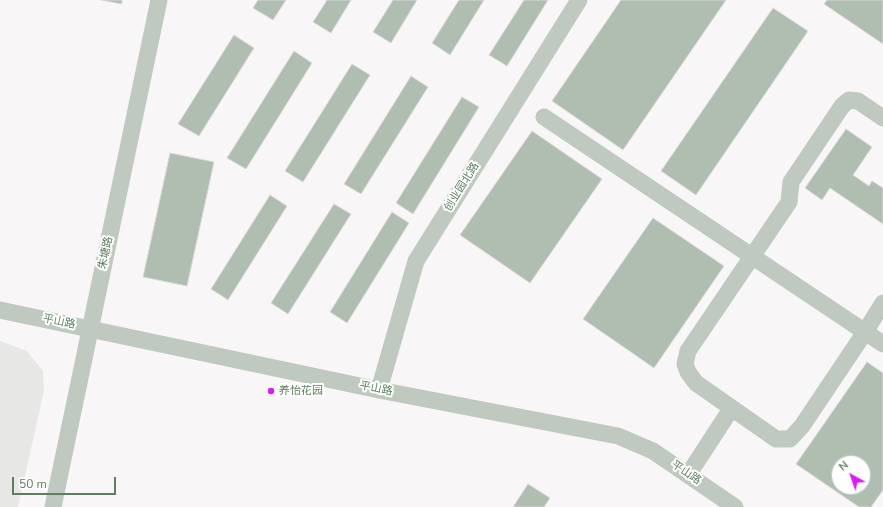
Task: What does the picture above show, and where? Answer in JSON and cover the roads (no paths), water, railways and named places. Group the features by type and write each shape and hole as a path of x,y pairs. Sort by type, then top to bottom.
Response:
{"street":[{"name":"朱塘路","path":"53,507 159,0"},
{"name":"创业园北路","path":"379,390 416,261 579,0"},
{"path":"883,118 858,101 849,100 842,106 791,182 789,202 688,351 685,364 688,372 696,383 732,409 776,439 790,439 802,426 883,303"},
{"path":"544,117 883,344"},
{"name":"平山路","path":"0,310 379,390 618,436 653,451 735,507"},
{"path":"688,475 732,409"}],"place":[{"name":"养怡花园","path":"271,391"}]}
